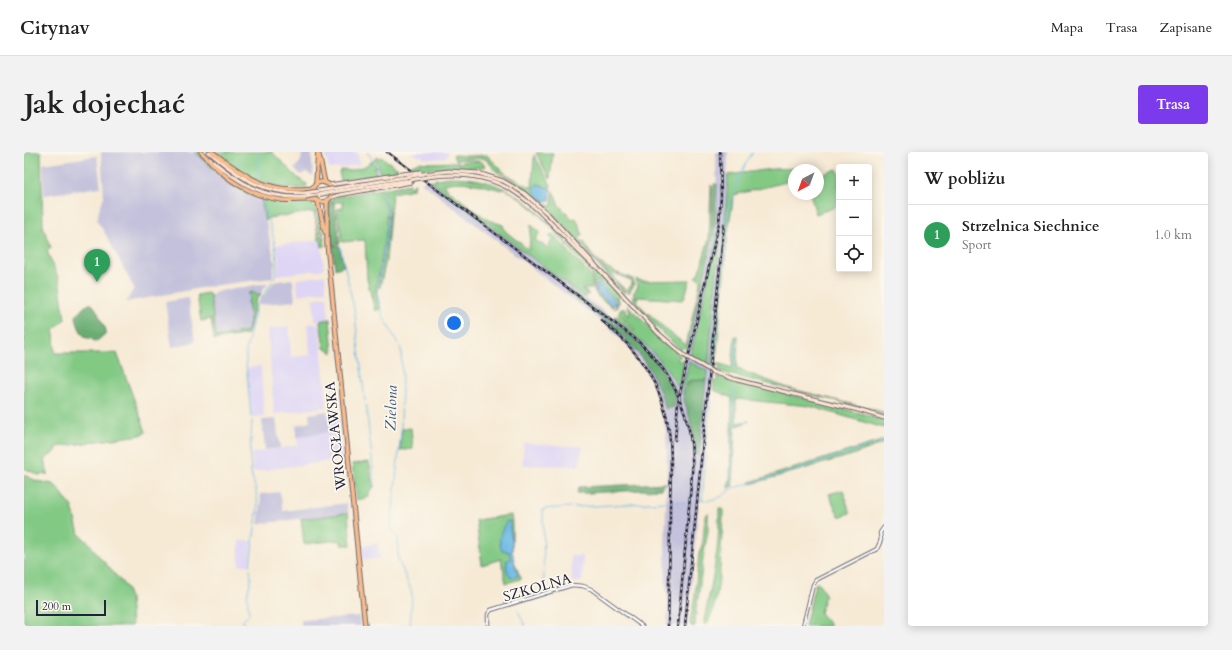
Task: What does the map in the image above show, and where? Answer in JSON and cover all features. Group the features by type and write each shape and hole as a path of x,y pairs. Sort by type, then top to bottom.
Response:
{"main road":[{"path":"202,152 234,178 254,189 281,196 305,195 411,181"},
{"path":"202,152 225,176 239,185 258,194 282,200 325,202 339,195 411,181 431,172 456,171 478,173 498,179 517,188 532,198 593,261 601,272"},
{"path":"208,152 235,174 257,186 284,193 305,195"},
{"path":"212,152 244,175 266,185 288,189 313,188"},
{"path":"318,152 316,184 313,188 312,194 317,201 326,237"},
{"path":"318,152 327,184 332,191 327,203 326,237"},
{"path":"316,184 404,175 422,175 427,177 448,174 472,176 494,181 510,189 533,205 601,272 662,337 697,364 713,372 737,380 858,410 884,418"},
{"path":"339,190 404,175"},
{"name":"WROCŁAWSKA","path":"326,237 365,626"}],"street":[{"path":"803,626 815,582 819,578 877,548 881,540 880,534 884,527"},
{"name":"SZKOLNA","path":"488,626 488,614 491,610 530,597 576,585 585,586 591,589 642,626"}],"shaded area":[{"path":"101,152 195,152 230,184 251,196 261,199 275,263 272,278 211,286 126,302 134,288 105,233 97,221 99,209 104,197"},
{"path":"300,152 311,152 313,175 306,172 301,175 294,169 301,161 302,154"},
{"path":"324,152 357,152 360,164 329,169"},
{"path":"410,152 447,152 447,155 444,158 431,159 417,156"},
{"path":"716,152 728,152 726,208 723,256 687,626 667,626 668,601 666,590 665,550 667,464 666,432 662,411 650,378 642,363 612,330 421,182 429,180 642,340 656,355 679,388 712,244 717,204"},
{"path":"97,156 101,187 44,195 43,164"},
{"path":"321,240 324,268 321,270 277,275 279,261 276,245"},
{"path":"325,275 326,291 298,295 296,280"},
{"path":"291,279 293,281 295,301 258,305 274,282"},
{"path":"268,283 256,300 248,334 214,340 211,319 201,321 197,295 208,293 213,295 214,292"},
{"path":"327,296 329,319 315,321 313,299"},
{"path":"188,298 195,342 172,347 165,302"},
{"path":"319,323 327,407 274,414 268,329 289,326 291,357 310,355 308,324"},
{"path":"261,366 264,416 252,417 247,368"},
{"path":"327,411 330,432 297,437 296,425 310,422 309,414"},
{"path":"338,412 342,459 253,472 252,453 298,445 297,437 329,432 328,414"},
{"path":"276,419 280,448 265,450 262,420"},
{"path":"524,443 583,447 579,466 522,465"},
{"path":"280,492 283,511 347,503 348,513 258,524 261,503 260,494"},
{"path":"239,541 252,541 249,565 239,566"},
{"path":"378,543 380,558 364,560 362,546"},
{"path":"571,556 583,556 582,580 580,582 572,581"},
{"path":"359,616 360,626 301,626 301,620"}],"green space":[{"path":"24,152 41,152 43,227 51,248 47,251 59,280 65,319 54,330 55,353 117,353 146,432 141,435 57,447 55,448 57,448 56,451 44,460 48,474 38,475 24,468"},
{"path":"195,152 198,152 231,181 277,201 307,201 317,208 324,235 320,232 317,212 315,211 318,232 324,237 325,246 322,247 321,240 319,240 314,212 268,218 265,221 261,199 251,196 230,184"},
{"path":"214,152 272,152 299,179 307,184 306,188 291,188 267,184 236,168"},
{"path":"536,153 553,153 550,179"},
{"path":"453,155 487,155 506,174 532,188 534,155 551,185 549,189 539,184 544,201 548,206 552,206 553,191 559,205 573,219 576,218 583,235 579,238 581,242 584,241 591,254 541,200 499,171 497,172 487,160 482,158 455,160"},
{"path":"378,157 383,158 401,171 395,169 395,172 381,174 378,164 374,160"},
{"path":"373,161 377,167 374,168 376,175 341,181 339,172 341,170 345,169 348,171 363,167"},
{"path":"481,161 485,167 422,169 420,165 418,170 416,170 410,166 418,162 459,162 460,164 461,162"},
{"path":"788,168 788,182 734,195 728,230 716,362 732,368 735,336 738,336 737,369 788,388 883,412 884,415 849,404 718,371 721,366 717,365 713,369 711,368 723,256 728,175"},
{"path":"836,169 836,206 816,214 812,200 824,200 824,174"},
{"path":"498,173 526,190 540,201 626,294 622,292 542,204 529,193"},
{"path":"450,177 475,179 503,188 502,190 458,182 444,184 448,190 488,220 503,225 505,231 529,250 531,225 540,232 535,240 548,248 552,239 549,237 553,234 590,275 592,280 592,289 582,289 589,294 584,297 429,180 435,182 435,179"},
{"path":"414,183 414,189 392,193 386,260 380,287 378,287 389,212 384,198 384,193 380,193 387,209 385,236 376,289 380,309 375,311 367,279 365,240 342,242 337,209 343,208 343,202 330,202 332,245 329,244 328,202 336,197 410,184 410,188 413,187"},
{"path":"714,184 717,184 715,227 686,354 686,349 684,346 681,350 662,333 634,302 632,296 638,298 636,302 669,332 686,345 701,279 695,277 698,274 709,239 711,185 712,230 713,229"},
{"path":"514,194 519,197 541,215 621,297 619,296 616,298 619,302 616,309 615,306 617,301 598,281 594,284 596,293 615,309 596,295 589,270 549,224"},
{"path":"334,202 340,243 332,245 329,203"},
{"path":"719,229 721,229 708,367 690,357"},
{"path":"339,245 344,266 335,269 332,246"},
{"path":"595,258 611,270 633,279 634,285 629,293 627,289 632,285 631,280 613,273 613,277 626,291"},
{"path":"636,279 642,281 690,280 684,299 682,300 637,297 633,294 638,286"},
{"path":"569,289 629,334 650,354 664,372 677,394 674,407 666,409 658,386 646,364 630,343 610,325 567,292"},
{"path":"253,292 255,294 261,294 256,300 248,334 214,340 211,319 201,321 197,295 208,293 210,295 216,337 248,331 250,317 248,301 250,300 249,293"},
{"path":"89,304 92,304 96,309 106,330 106,333 96,342 84,336 76,319 76,316"},
{"path":"627,305 681,356 677,360 680,361 685,358 679,388 658,358 634,335 614,319 617,316 634,330 635,329 618,314 621,309 624,309 627,311 627,315 629,316 630,310"},
{"path":"330,319 333,353 324,348 320,321"},
{"path":"689,362 707,371 706,380 689,381 683,392 682,390"},
{"path":"717,376 864,414 884,421 884,428 809,406 736,399 736,423 749,421 735,427 733,486 728,488 730,477 732,398 714,390 713,379 716,382 718,378"},
{"path":"706,380 699,455 695,454 694,438 683,397 683,392 689,381"},
{"path":"411,428 413,449 400,450 402,429"},
{"path":"884,440 884,443 852,455 751,484 750,482"},
{"path":"369,462 374,487 369,492 369,497 357,500 352,464"},
{"path":"24,475 37,481 53,484 58,488 72,507 79,534 89,543 126,587 130,598 132,626 24,626"},
{"path":"666,483 661,489 577,493 579,487"},
{"path":"843,490 850,513 839,517 829,494"},
{"path":"719,509 723,509 723,514 718,586 712,614 708,623 705,625 704,620 717,552"},
{"path":"348,513 351,545 342,545 340,540 304,544 301,519"},
{"path":"708,513 708,531 696,609 695,626 691,626 690,622 695,594 699,554 703,542 705,516"},
{"path":"511,515 512,551 514,562 521,579 506,583 501,559 482,565 476,520"},
{"path":"817,582 826,596 824,598 820,613 831,626 805,626 815,584"}],"water":[{"path":"537,184 551,189 550,200 544,200 535,193 534,187"},
{"path":"598,283 616,302 615,305 614,303 613,306 597,292 596,285"},
{"path":"507,521 510,521 514,560 518,576 511,578 508,574 506,566 506,561 511,559 509,554 510,552 502,551 500,543 501,531"}],"waterway":[{"path":"258,177 259,152"},
{"name":"Zielona","path":"367,152 377,166 379,173"},
{"path":"702,499 712,374 728,217 737,183 753,152"},
{"name":"Zielona","path":"382,191 383,200 388,211 377,294 383,316 401,349 402,376 401,430 391,529 398,536 398,559 412,595 410,626"},
{"path":"262,199 276,250 277,260 274,278"},
{"path":"340,246 354,308 365,401"},
{"path":"251,417 246,351 256,307 272,282"},
{"path":"735,371 737,337"},
{"path":"733,427 735,388"},
{"path":"366,405 375,486"},
{"path":"250,565 258,506 251,473 250,455 252,421"},
{"path":"733,426 748,421"},
{"path":"729,490 732,464 732,431"},
{"path":"707,500 717,499 734,488 884,442"},
{"path":"574,507 667,502"},
{"path":"676,502 685,503"},
{"path":"544,588 543,509 570,507"},
{"path":"243,626 243,621 249,614 247,595 251,579 250,569"},
{"path":"518,611 525,626"}],"railway":[{"path":"387,152 633,337 648,351 671,381 686,416 692,454 692,474 678,626"},
{"path":"675,440 678,402 719,223 721,196 720,152"},
{"path":"685,626 724,224"},
{"path":"601,320 637,355 654,383 666,414 671,461 668,626"}],"place":[{"name":"Strzelnica Siechnice","path":"97,282"}]}
